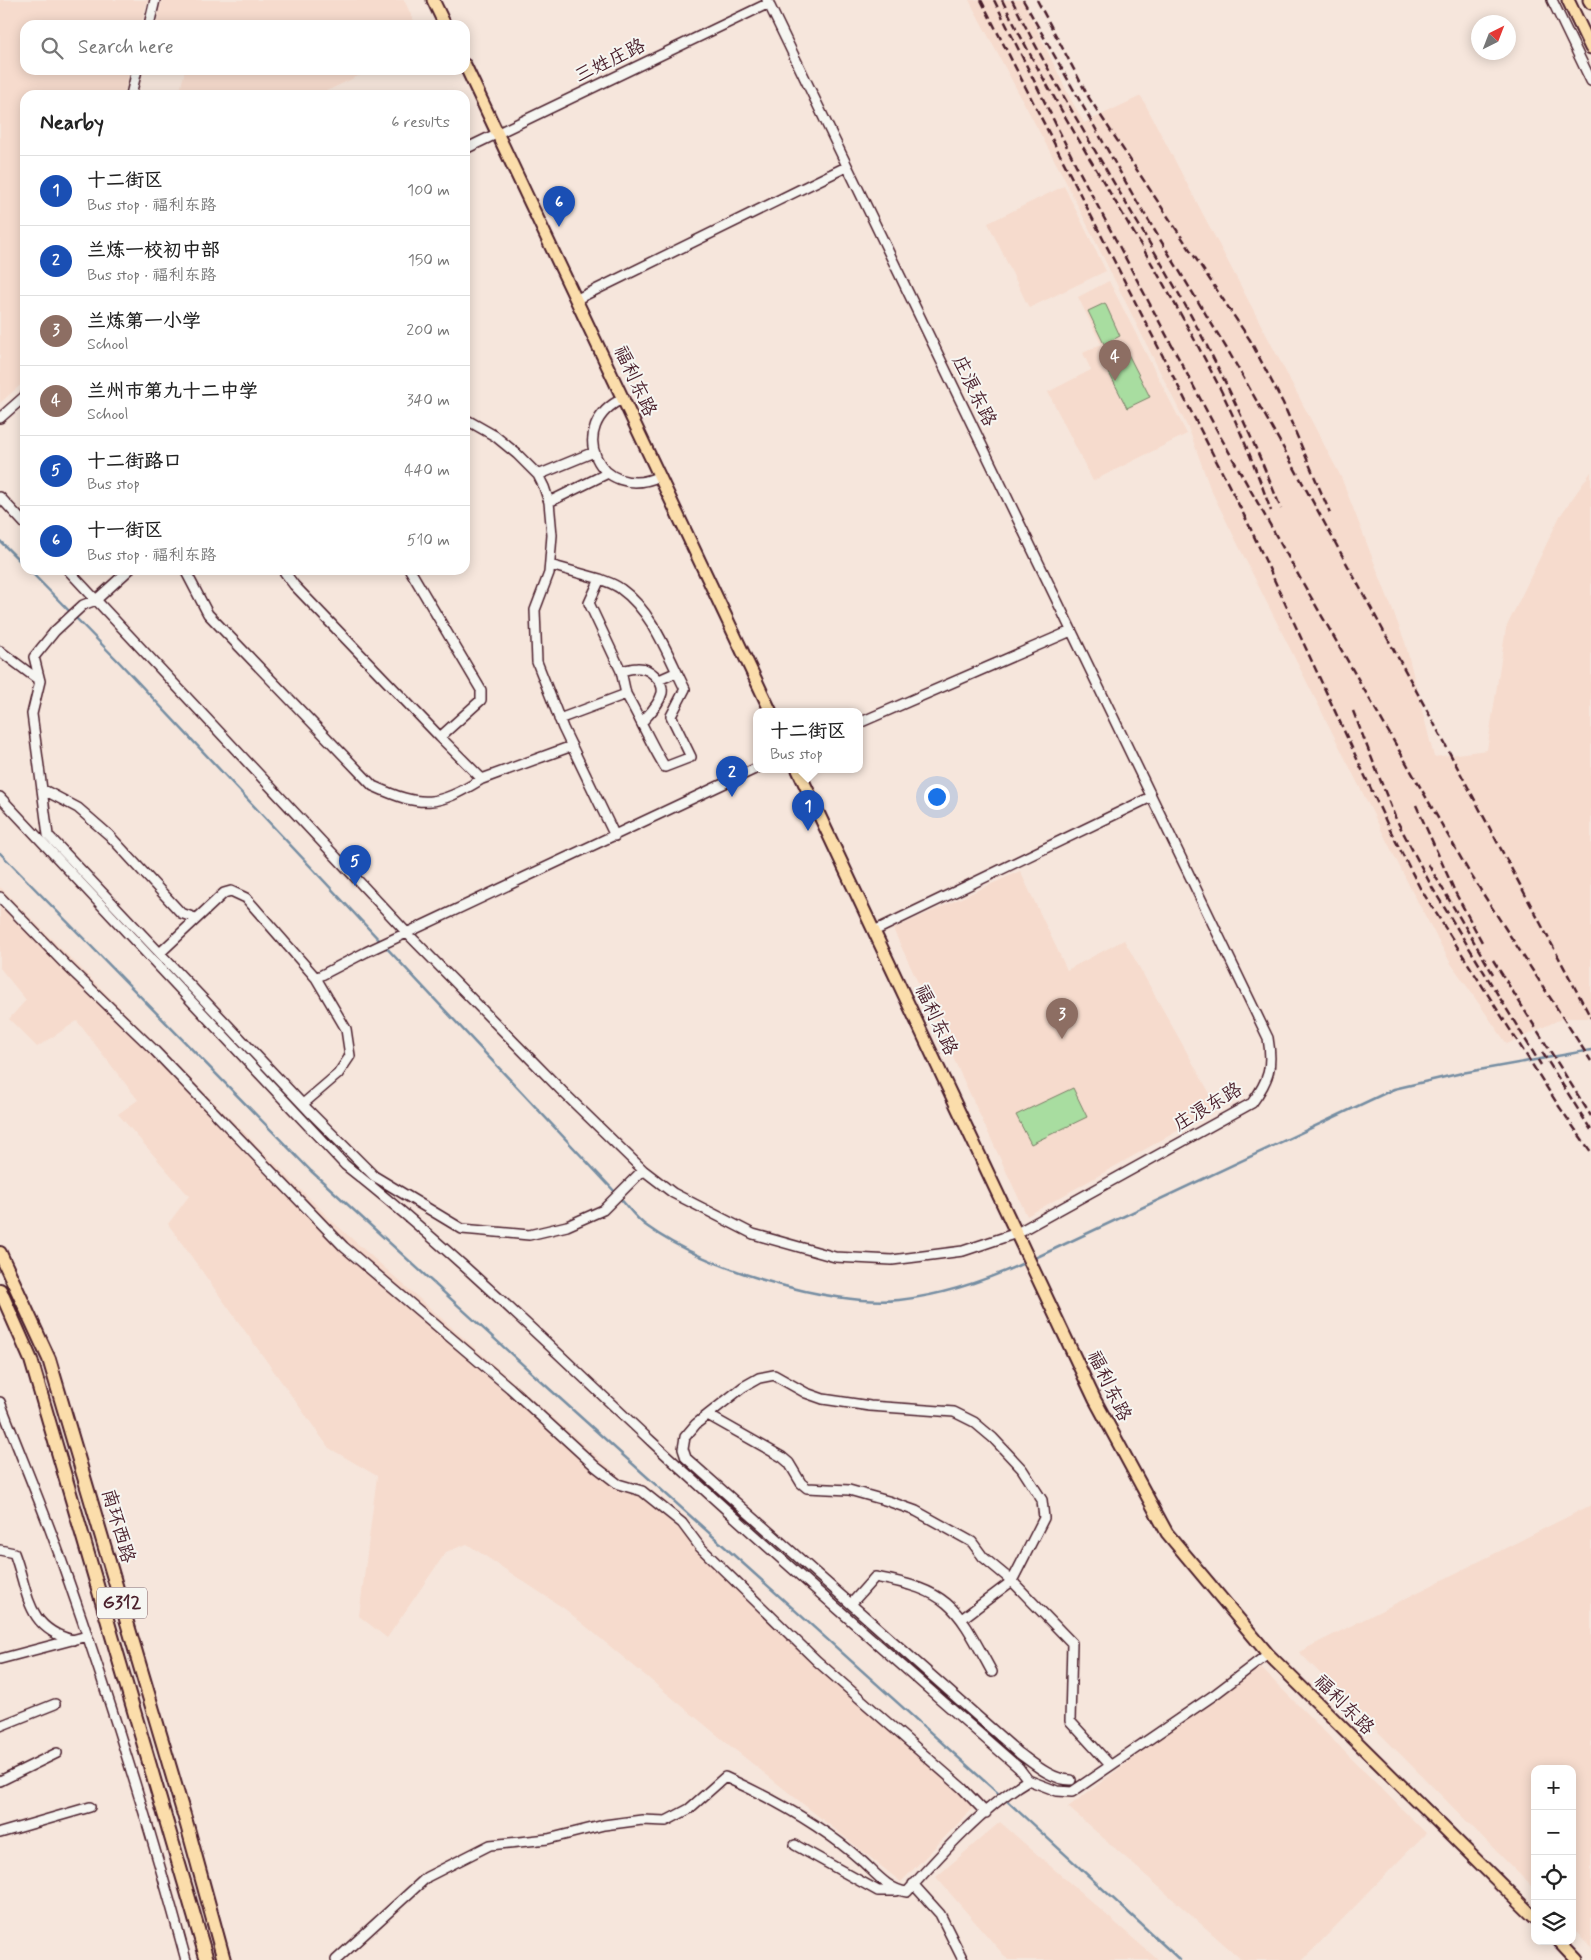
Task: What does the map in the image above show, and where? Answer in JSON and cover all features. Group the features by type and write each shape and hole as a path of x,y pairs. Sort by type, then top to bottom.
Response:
{"highway":[{"name":"南环西路","path":"0,1253 49,1359 187,1825 224,1960"},
{"name":"南环西路","path":"0,1290 31,1360 206,1960"}],"main road":[{"path":"433,0 443,20"},
{"path":"1568,0 1591,48"},
{"name":"福利东路","path":"470,75 769,708"},
{"name":"福利东路","path":"799,773 1036,1271 1095,1400 1167,1533 1268,1654 1531,1914"},
{"path":"1562,1945 1578,1960"}],"street":[{"path":"150,20 155,0"},
{"path":"1552,0 1591,81"},
{"name":"三姓庄路","path":"470,147 768,1"},
{"name":"庄浪东路","path":"73,575 408,934 562,1091 643,1170 673,1193 753,1234 835,1257 892,1260 963,1251 1019,1237 1252,1103 1265,1086 1272,1060 1268,1038 846,167 768,1"},
{"path":"132,90 136,75"},
{"path":"577,299 846,167"},
{"path":"624,398 610,404 600,415 593,429 592,444 596,458 608,473 617,480 632,483 646,482 660,476"},
{"path":"0,418 20,400"},
{"path":"470,422 495,436 538,475 549,502 552,535 549,573 535,610 538,662 559,719 615,836"},
{"path":"538,475 594,452"},
{"path":"549,502 608,473"},
{"path":"0,497 20,519"},
{"path":"550,565 600,579 620,588 642,608 685,689 671,716 691,757 665,767 648,740 642,722 626,694 621,671 589,604 600,579"},
{"path":"124,575 96,600 83,605 34,657 40,681 32,714 48,834 302,1104 374,1176 462,1229 529,1235 567,1226 603,1210 643,1170"},
{"path":"186,575 199,602 208,614 373,786 400,798 430,803 454,796 482,779 572,746"},
{"path":"287,575 294,585 482,779"},
{"path":"413,575 482,690 482,700 440,737"},
{"path":"863,720 1071,632"},
{"path":"0,651 31,677 40,681"},
{"path":"621,671 639,668 651,672 659,680 662,694 656,707 642,722"},
{"path":"659,680 677,672"},
{"path":"559,719 626,694"},
{"path":"316,978 366,952 408,934 753,770"},
{"path":"42,789 78,808 109,835 181,913 195,918"},
{"path":"0,797 344,1165 395,1204 494,1293 731,1514 1019,1768 1028,1780 1057,1791 1072,1792 1214,1696 1268,1654"},
{"path":"874,931 1151,797"},
{"path":"160,953 195,918 224,894 231,891 239,893 246,898 316,978 346,1030 350,1056 338,1074 302,1104"},
{"path":"0,897 65,964 155,1051 344,1247 503,1382 596,1467 618,1484 642,1491 682,1523 700,1547 817,1661 962,1788 986,1813"},
{"path":"963,1618 1012,1581 1044,1518 1042,1500 1022,1469 993,1438 974,1422 954,1412 870,1406 823,1399 806,1393 774,1375 759,1378 696,1424 685,1437 683,1449 686,1458 1019,1753 1045,1772 1063,1780 1071,1780"},
{"path":"0,1402 63,1564 149,1824 186,1960"},
{"path":"708,1415 789,1462 801,1483 807,1488 849,1490 916,1512 972,1542 991,1565 1012,1581 1072,1643 1070,1721 1110,1765"},
{"path":"0,1550 14,1553 22,1576 26,1598 39,1621 52,1632 73,1640"},
{"path":"851,1604 875,1577 904,1582 933,1593 963,1618 992,1672"},
{"path":"0,1659 87,1636"},
{"path":"0,1726 55,1704"},
{"path":"0,1781 57,1753"},
{"path":"336,1960 427,1877 490,1845 548,1839 604,1825 642,1820 666,1821 689,1809 725,1776 804,1818 857,1857 896,1891"},
{"path":"795,1845 878,1890 907,1892 949,1846 1014,1788 1028,1780"},
{"path":"0,1833 90,1807"},
{"path":"913,1884 940,1914 963,1960"}],"shaded area":[{"path":"0,0 148,0 142,20 20,20 20,75 129,75 125,90 20,90 20,385 0,403"},
{"path":"162,0 404,0 414,20 157,20"},
{"path":"969,0 1023,0 1084,123 1141,96 1341,477 1405,642 1434,757 1487,750 1506,628 1560,516 1591,472 1591,1018 1563,1018 1507,1044 1450,962 1413,893 1210,488 1190,432 1064,178"},
{"path":"184,75 360,75 329,90 180,90"},
{"path":"1064,186 1106,271 1029,308 988,223"},
{"path":"1109,281 1187,434 1093,481 1048,392 1091,370 1083,353 1101,344 1078,297"},
{"path":"1020,871 1067,970 1124,940 1218,1108 1027,1216 893,929"},
{"path":"0,887 332,1221 982,1799 901,1882 734,1749 565,1609 467,1544 446,1552 387,1638 359,1616 377,1476 329,1448 168,1224 189,1196 118,1114 138,1100 77,1021 37,1047 9,1019 26,1000 0,968"},
{"path":"1591,1505 1591,1947 1576,1932 1576,1765 1531,1765 1531,1886 1299,1652"},
{"path":"1258,1665 1426,1833 1303,1960 1242,1960 1068,1807"},
{"path":"1000,1822 1158,1960 1008,1960 936,1877"}],"green space":[{"path":"1105,303 1120,336 1104,344 1088,311"},
{"path":"1128,354 1150,397 1127,408 1105,365"},
{"path":"1073,1088 1087,1117 1031,1144 1016,1115"}],"waterway":[{"path":"0,541 20,561"},
{"path":"34,575 120,663 616,1193"},
{"path":"0,853 311,1171 1001,1796"},
{"path":"1033,1259 1394,1089 1462,1073 1591,1050"},
{"path":"619,1197 644,1224 672,1242 701,1257 769,1281 804,1291 839,1297 871,1301 916,1298 964,1286 1026,1262"},
{"path":"1005,1799 1180,1960"}],"railway":[{"path":"981,0 1247,521 1389,828 1420,888 1558,1105 1591,1152"},
{"path":"994,0 1077,167 1220,436 1469,872 1591,1061"},
{"path":"1002,0 1052,94 1159,276 1210,369 1243,439 1271,511"},
{"path":"1012,0 1074,115 1198,328 1236,404 1281,509"},
{"path":"1023,0 1133,195 1230,354 1284,449 1430,716 1591,1018"},
{"path":"1037,0 1089,98 1250,340 1283,403 1330,513"},
{"path":"1353,711 1395,817 1433,889 1541,1065"},
{"path":"1416,805 1456,894 1482,942"},
{"path":"1428,864 1493,974"},
{"path":"1493,960 1591,1116"},
{"path":"1542,1052 1591,1130"}],"place":[{"name":"十一街区","path":"559,227"},
{"name":"兰州市第九十二中学","path":"1115,381"},
{"name":"兰炼一校初中部","path":"732,797"},
{"name":"十二街区","path":"808,831"},
{"name":"十二街路口","path":"355,886"},
{"name":"兰炼第一小学","path":"1062,1039"}]}
